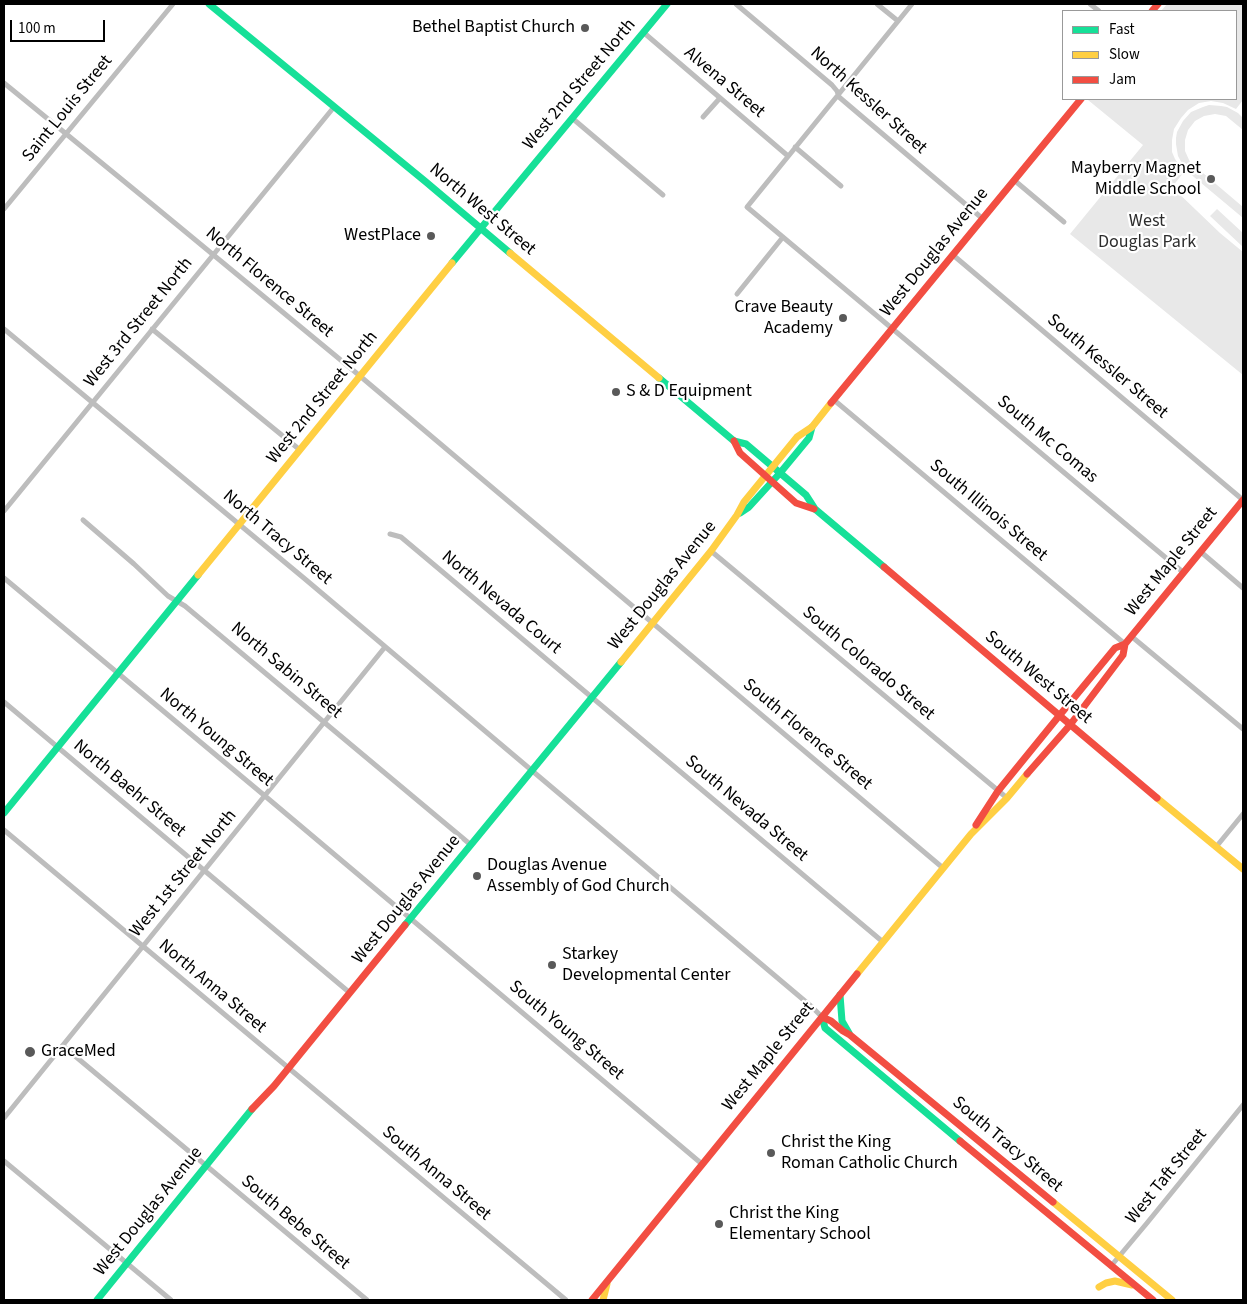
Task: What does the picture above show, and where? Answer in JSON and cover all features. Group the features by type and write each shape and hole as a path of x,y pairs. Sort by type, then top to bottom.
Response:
{"street":[{"name":"Saint Louis Street","path":"4,210 173,4"},
{"name":"North West Street","path":"209,4 481,228 734,441 740,454 766,475"},
{"name":"West 2nd Street North","path":"4,813 481,228 667,4"},
{"name":"North Kessler Street","path":"736,4 832,85 839,96 859,114 982,219"},
{"path":"877,4 898,21"},
{"path":"788,156 912,4"},
{"name":"Alvena Street","path":"643,32 788,156"},
{"name":"North Florence Street","path":"4,83 214,254 653,623"},
{"path":"704,117 720,98"},
{"name":"West Douglas Avenue","path":"97,1300 653,623 711,551 744,502 766,475 797,438 812,427 1080,100"},
{"name":"West 3rd Street North","path":"4,511 334,107"},
{"path":"572,118 664,195"},
{"path":"795,147 840,186"},
{"name":"South Mc Comas","path":"788,156 747,207 1184,573"},
{"path":"1014,180 1064,222"},
{"path":"737,294 783,237"},
{"name":"South Kessler Street","path":"953,255 1243,500"},
{"name":"North Tracy Street","path":"4,329 532,771"},
{"path":"152,329 300,450"},
{"name":"South Illinois Street","path":"834,400 1125,644"},
{"name":"West Douglas Avenue","path":"737,515 749,507 810,438 812,427"},
{"name":"North West Street","path":"734,441 746,444 773,467"},
{"name":"South West Street","path":"773,467 806,495 815,509 1058,716 1243,869"},
{"name":"South West Street","path":"766,475 796,503 815,509"},
{"name":"West Maple Street","path":"592,1300 971,834 1007,798 1070,725 1123,655 1125,644 1131,636 1243,500"},
{"name":"North Sabin Street","path":"83,520 168,596 185,606 471,845"},
{"name":"North Nevada Court","path":"390,534 401,537 592,697"},
{"name":"South Colorado Street","path":"711,551 1007,798"},
{"path":"1200,552 1243,588"},
{"name":"North Young Street","path":"4,578 411,919"},
{"name":"South Florence Street","path":"653,623 943,868"},
{"path":"1131,636 1243,729"},
{"name":"West Maple Street","path":"971,834 998,791 1058,716 1115,648 1125,644"},
{"name":"West 1st Street North","path":"4,1118 386,648"},
{"name":"South Nevada Street","path":"592,697 883,942"},
{"name":"North Baehr Street","path":"4,702 350,993"},
{"path":"1028,754 1038,762"},
{"name":"South Tracy Street","path":"532,771 822,1017 831,1021 850,1035 1172,1300"},
{"path":"1216,847 1243,814"},
{"name":"North Anna Street","path":"4,830 288,1069"},
{"name":"South Young Street","path":"411,919 702,1164"},
{"path":"840,995 840,1016 850,1035"},
{"name":"South Tracy Street","path":"822,1017 825,1028 1153,1300"},
{"name":"South Bebe Street","path":"63,1046 367,1300"},
{"name":"South Anna Street","path":"288,1069 566,1300"},
{"name":"West Taft Street","path":"1111,1266 1243,1105"},
{"path":"1238,1111 1243,1115"},
{"path":"4,1162 171,1300"},
{"path":"603,1300 608,1280"},
{"path":"1098,1287 1115,1281 1135,1285"}],"green space":[{"name":"West Douglas Park","path":"1167,4 1243,4 1243,100 1236,109 1223,103 1211,101 1199,103 1188,110 1181,118 1174,129 1172,152 1184,172 1172,187 1220,233 1243,252 1243,375 1070,234 1143,145 1088,100 1237,100 1237,10 1162,10"},
{"path":"1209,105 1227,107 1238,113 1243,118 1243,130 1226,116 1215,114 1204,116 1195,121 1188,130 1185,140 1185,151 1190,162 1243,207 1243,218 1188,172 1178,156 1176,138 1183,121 1191,112"},
{"path":"1217,209 1243,233 1243,247 1210,216"}],"traffic: fast":[{"path":"209,4 510,253"},
{"path":"452,263 667,4"},
{"path":"659,378 734,441 746,444 806,495 815,509 884,567"},
{"path":"740,513 749,507 780,473 809,438 812,427"},
{"path":"4,813 198,575"},
{"path":"405,925 621,662"},
{"path":"840,995 842,1021 849,1033"},
{"path":"822,1017 825,1028 960,1141"},
{"path":"97,1300 252,1109"}],"traffic: slow":[{"path":"510,253 659,378"},
{"path":"198,575 452,263"},
{"path":"621,662 711,551 744,502 797,437 812,427 831,403"},
{"path":"857,974 971,834 1007,798 1027,774"},
{"path":"1157,798 1243,869"},
{"path":"1053,1202 1172,1300"},
{"path":"1099,1287 1115,1281 1132,1285"},
{"path":"603,1300 607,1284"}],"traffic: jam":[{"path":"1153,10 1158,4"},
{"path":"831,403 1080,100"},
{"path":"734,441 740,453 796,503 814,509"},
{"path":"976,825 998,791 1059,716 1115,648 1125,644 1243,500"},
{"path":"884,567 1157,798"},
{"path":"1027,774 1070,725 1123,655 1125,644"},
{"path":"252,1109 274,1086 405,925"},
{"path":"592,1300 857,974"},
{"path":"822,1017 831,1021 850,1035 1053,1202"},
{"path":"960,1141 1153,1300"}],"place":[{"name":"Bethel Baptist Church","path":"585,28"},
{"name":"Mayberry Magnet Middle School","path":"1211,179"},
{"name":"WestPlace","path":"431,236"},
{"name":"Crave Beauty Academy","path":"843,318"},
{"name":"S & D Equipment","path":"616,392"},
{"name":"Douglas Avenue Assembly of God Church","path":"477,876"},
{"name":"Starkey Developmental Center","path":"552,965"},
{"name":"GraceMed","path":"30,1052"},
{"name":"Christ the King Roman Catholic Church","path":"771,1153"},
{"name":"Christ the King Elementary School","path":"719,1224"}]}
